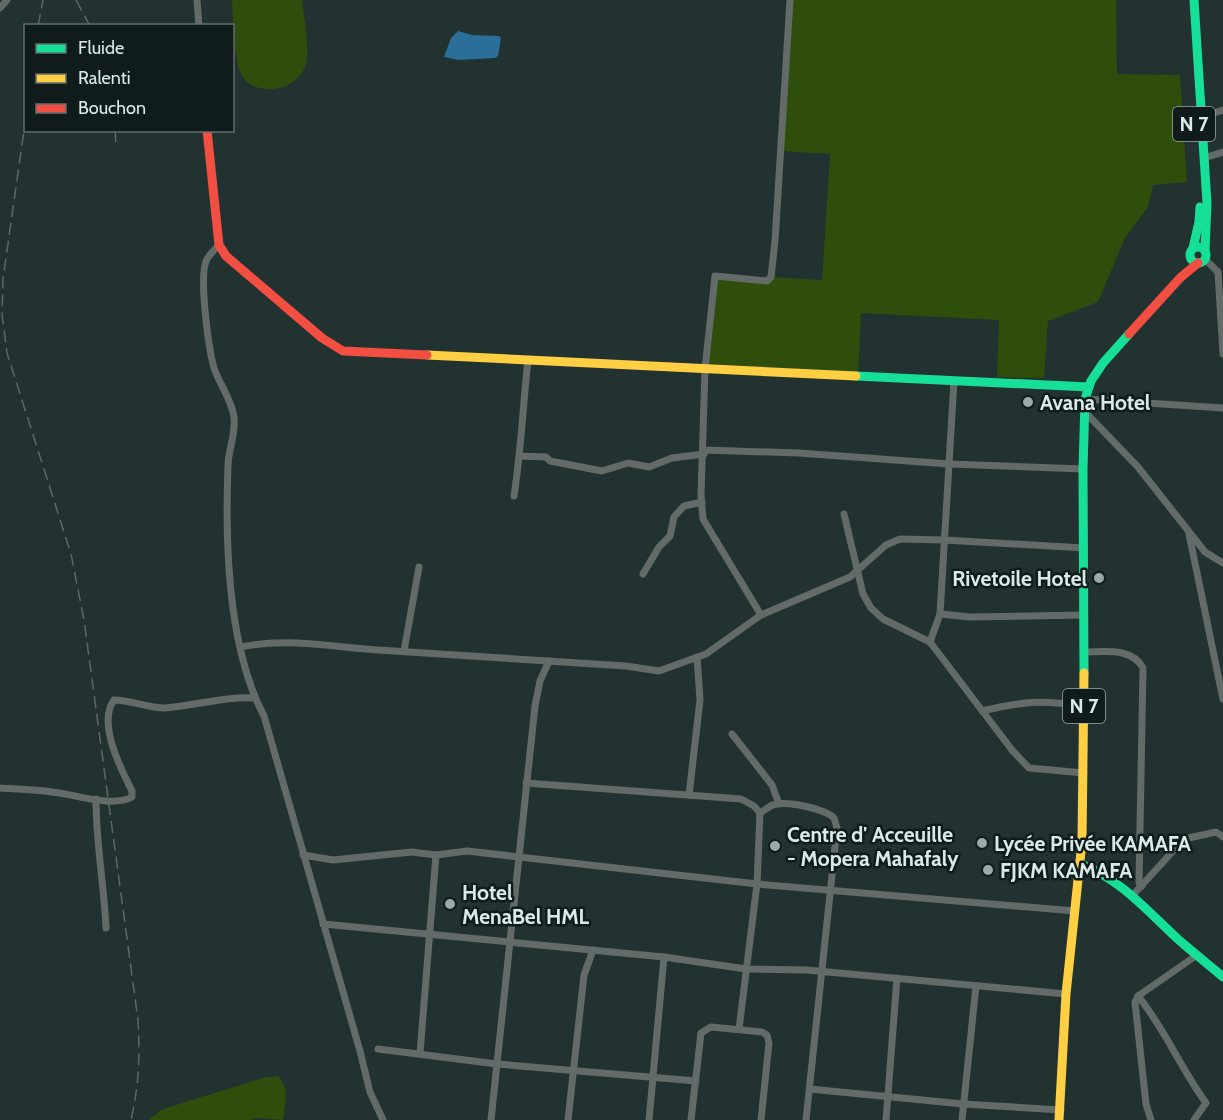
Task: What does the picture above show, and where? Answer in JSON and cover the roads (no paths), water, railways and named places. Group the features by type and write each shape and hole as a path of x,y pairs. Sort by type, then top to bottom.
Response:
{"main road":[{"name":"N 7","path":"1187,0 1200,203 1198,256"},
{"name":"N 7","path":"1060,1115 1066,994 1081,864 1084,773 1083,469 1085,399 1103,363 1198,256 1207,211 1194,0"},
{"path":"207,132 219,245 226,256 261,286 322,338 343,351 1089,387"},
{"path":"1081,864 1097,869 1132,896 1223,977"}],"street":[{"path":"0,8 7,0"},
{"path":"196,0 199,24"},
{"path":"761,615 703,519 705,369 715,276 767,281 771,277 790,0"},
{"path":"1201,117 1223,110"},
{"path":"1204,158 1223,152"},
{"path":"219,245 206,260 202,286 215,369 234,416 234,441 228,463 227,533 231,596 241,647 255,698 264,716 370,1092 383,1120"},
{"path":"1198,256 1218,272 1223,354"},
{"path":"514,495 519,471 528,360"},
{"path":"930,642 940,614 954,381"},
{"path":"1085,399 1223,408"},
{"path":"1084,411 1138,467 1205,552 1223,563"},
{"path":"519,456 546,456 550,461 602,471 627,463 649,466 672,458 704,452 799,453 949,464 1083,469"},
{"path":"643,574 670,536 674,517 684,506 702,502"},
{"path":"844,514 862,594 871,608 883,619 930,642 1012,750 1029,768 1084,773"},
{"path":"1188,532 1223,699"},
{"path":"241,647 293,642 626,666 659,671 706,654 761,615 850,577 886,545 900,539 1084,548"},
{"path":"404,651 419,567"},
{"path":"940,614 970,617 1083,615"},
{"path":"1084,652 1119,652 1139,660 1143,668 1139,883 1142,886"},
{"path":"689,795 700,700 697,657"},
{"path":"491,1120 526,783 538,689 549,661"},
{"path":"0,788 51,791 110,801 125,801 132,797 132,792 115,756 108,723 109,707 114,700 166,708 240,697 255,698"},
{"path":"982,711 1017,702 1046,701 1084,706"},
{"path":"732,734 772,785 779,804"},
{"path":"526,783 741,800 760,813 757,884 739,1029"},
{"path":"96,799 106,928"},
{"path":"760,813 772,805 779,804 821,810 834,818 837,828 806,1120"},
{"path":"1132,896 1184,839 1216,832 1223,837"},
{"path":"303,855 333,860 412,852 436,855 467,851 757,884 1076,911"},
{"path":"420,1053 432,934 436,855"},
{"path":"323,924 664,957 746,969 806,970 1066,994"},
{"path":"568,1120 584,975 593,950"},
{"path":"1151,1120 1146,1104 1135,1002 1138,996 1197,955"},
{"path":"649,1120 664,957"},
{"path":"886,1120 897,978"},
{"path":"962,1120 976,986"},
{"path":"1138,996 1153,1014 1185,1074 1206,1103 1194,1120"},
{"path":"691,1120 701,1033 711,1027 762,1032 767,1035 769,1039 761,1120"},
{"path":"378,1049 497,1064 696,1081"},
{"path":"810,1089 1060,1115"}],"water":[{"path":"458,31 472,35 499,36 501,38 498,56 458,60 444,57 451,38"}],"railway":[{"path":"38,24 43,0"},
{"path":"76,0 89,24"},
{"path":"24,130 3,279 2,314 7,353 71,554 84,620 138,1020 138,1070 131,1120"},
{"path":"115,132 116,145"}],"place":[{"name":"Avana Hotel","path":"1028,402"},
{"name":"Rivetoile Hotel","path":"1099,578"},
{"name":"Lycée Privée KAMAFA","path":"982,843"},
{"name":"Centre d' Acceuille - Mopera Mahafaly","path":"775,846"},
{"name":"FJKM KAMAFA","path":"988,870"},
{"name":"Hotel MenaBel HML","path":"450,904"}]}
